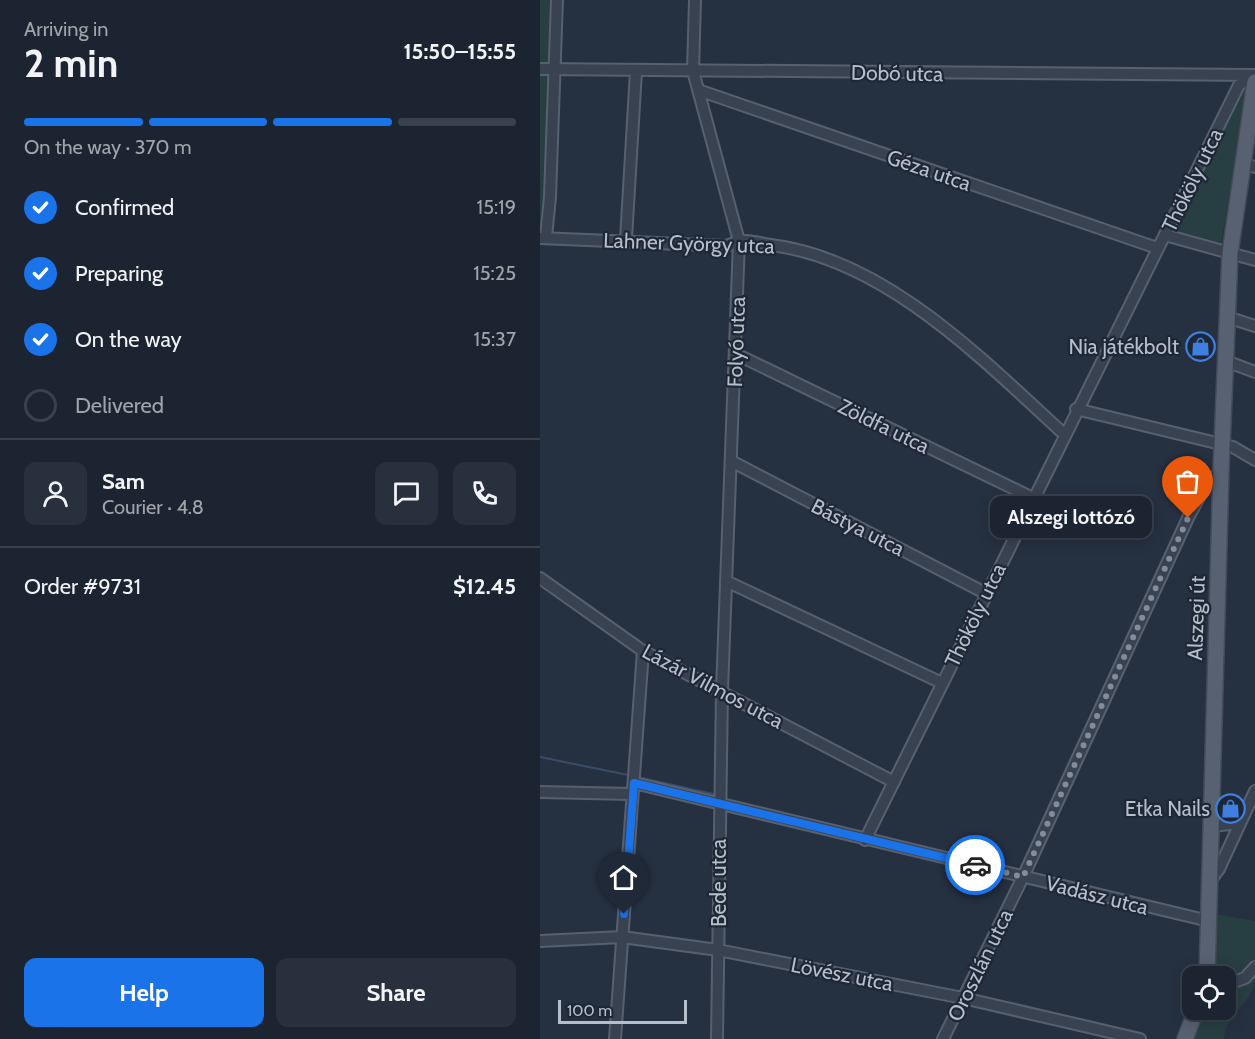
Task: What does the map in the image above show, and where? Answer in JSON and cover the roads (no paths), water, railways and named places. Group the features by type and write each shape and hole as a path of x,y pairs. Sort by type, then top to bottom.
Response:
{"main road":[{"name":"Alszegi út","path":"1207,966 1221,470 1230,253 1249,165 1255,82"},
{"path":"1185,1039 1192,1020"}],"street":[{"path":"543,237 550,197 556,0"},
{"name":"Folyó utca","path":"696,0 693,71 739,241 722,690"},
{"name":"Dobó utca","path":"540,69 1255,76"},
{"path":"627,240 636,71"},
{"name":"Thököly utca","path":"865,840 1076,409 1239,85 1255,76"},
{"name":"Géza utca","path":"700,91 1157,248"},
{"path":"1165,235 1255,260"},
{"name":"Lahner György utca","path":"543,237 726,246 739,241 790,247 825,256 885,286 934,322 1064,434"},
{"path":"1227,317 1255,326"},
{"name":"Zöldfa utca","path":"736,354 1033,498"},
{"path":"1226,361 1255,372"},
{"path":"1076,409 1233,447 1255,460"},
{"name":"Bástya utca","path":"731,461 985,593"},
{"name":"Oroszlán utca","path":"943,1039 1023,877 1188,518 1202,492 1221,470"},
{"name":"Lázár Vilmos utca","path":"540,578 644,651 894,782"},
{"path":"726,581 942,683"},
{"path":"615,1039 644,651"},
{"name":"Bede utca","path":"717,1039 722,690"},
{"name":"Vadász utca","path":"634,783 1209,921"},
{"path":"1210,881 1219,869 1255,790"},
{"path":"540,792 632,794"},
{"path":"1211,826 1240,823"},
{"name":"Lövész utca","path":"540,941 622,937 718,950 963,998 1140,1039"},
{"path":"1236,982 1245,978 1255,967"}],"waterway":[{"path":"540,757 628,775"},
{"path":"642,778 713,794"}],"place":[{"name":"Nia játékbolt","path":"1200,346"},
{"name":"Alszegi lottózó","path":"1188,518"},
{"name":"Etka Nails","path":"1231,808"}]}
